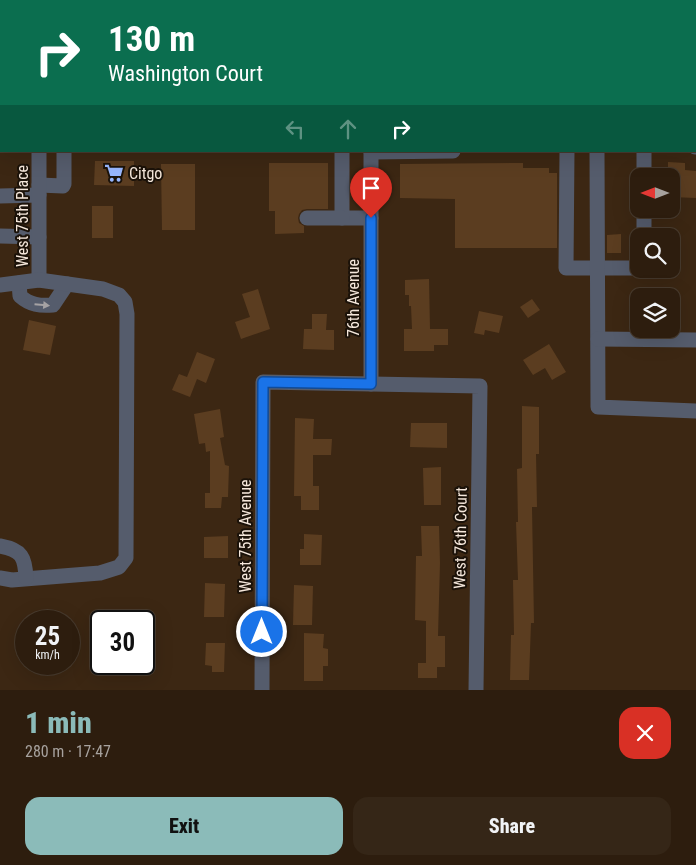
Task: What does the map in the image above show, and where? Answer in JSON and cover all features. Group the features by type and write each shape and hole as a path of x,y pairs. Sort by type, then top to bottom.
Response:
{"street":[{"path":"342,152 342,218"},
{"name":"76th Avenue","path":"371,152 371,384"},
{"path":"566,152 566,268 630,268"},
{"path":"597,152 598,407 696,411"},
{"path":"644,152 644,168"},
{"path":"0,196 62,186 64,158 39,158"},
{"name":"West 75th Place","path":"39,158 39,280"},
{"path":"307,218 371,218"},
{"path":"0,236 39,237"},
{"path":"0,285 39,280 103,289 119,295 126,302 126,558 119,567 100,574 12,580 0,578"},
{"path":"19,283 20,296 28,303 42,306 53,305 67,284"},
{"path":"598,339 696,340"},
{"name":"West 75th Avenue","path":"262,690 263,382 371,384"},
{"name":"West 76th Court","path":"371,384 480,386 476,690"},
{"path":"0,546 12,548 21,554 25,563 26,578"}],"building":[{"name":"Citgo","path":"95,161 134,161 134,186 94,185"},
{"path":"668,162 685,163 685,170 696,171 696,198 680,197 680,168 668,168"},
{"path":"269,163 328,163 328,209 302,210 298,218 299,223 304,226 304,233 275,234 275,211 269,211"},
{"path":"523,163 523,168 549,168 549,173 557,173 557,248 455,248 455,199 400,198 400,164"},
{"path":"161,164 195,164 195,230 162,230"},
{"path":"92,206 113,206 113,238 92,238"},
{"path":"621,234 621,253 607,253 607,235"},
{"path":"429,279 430,329 448,329 448,345 434,345 434,351 404,351 404,329 412,329 411,306 409,306 409,295 405,295 405,280"},
{"path":"258,289 270,329 241,339 235,322 250,317 242,294"},
{"path":"532,299 540,310 528,318 520,307"},
{"path":"479,311 503,316 499,333 485,330 484,335 474,333"},
{"path":"312,314 327,314 326,330 334,330 334,350 303,349 304,329 312,329"},
{"path":"29,320 56,326 50,355 23,350"},
{"path":"549,344 566,372 552,380 545,368 533,375 523,360"},
{"path":"197,352 215,359 206,383 197,379 190,397 172,390 179,374 187,377"},
{"path":"522,406 539,407 539,454 536,454 537,507 532,507 534,623 531,623 529,680 510,680 511,635 514,635 513,580 518,580 517,469 522,468"},
{"path":"220,409 224,437 220,438 225,465 229,466 228,497 222,497 221,508 205,508 205,493 210,493 210,451 206,452 205,443 199,444 194,414"},
{"path":"295,418 314,419 313,439 332,439 331,455 313,455 313,486 319,486 319,510 301,510 301,496 294,496"},
{"path":"411,423 447,423 447,448 410,447"},
{"path":"441,467 441,505 424,505 423,468"},
{"path":"421,526 439,526 438,636 445,636 445,667 437,667 437,678 418,678 418,663 426,663 426,621 415,620 416,556 422,556"},
{"path":"304,534 322,535 321,565 300,565 300,549 304,549"},
{"path":"228,536 228,558 204,558 204,537"},
{"path":"205,583 225,584 224,617 204,617"},
{"path":"294,585 313,586 312,625 293,625"},
{"path":"304,633 324,634 323,648 328,649 328,666 323,666 323,681 304,681"},
{"path":"206,643 225,643 224,672 212,672 212,666 205,665"}],"place":[{"name":"Citgo","path":"114,173"}],"route":[{"path":"262,632 263,382 371,384 371,218"}]}
